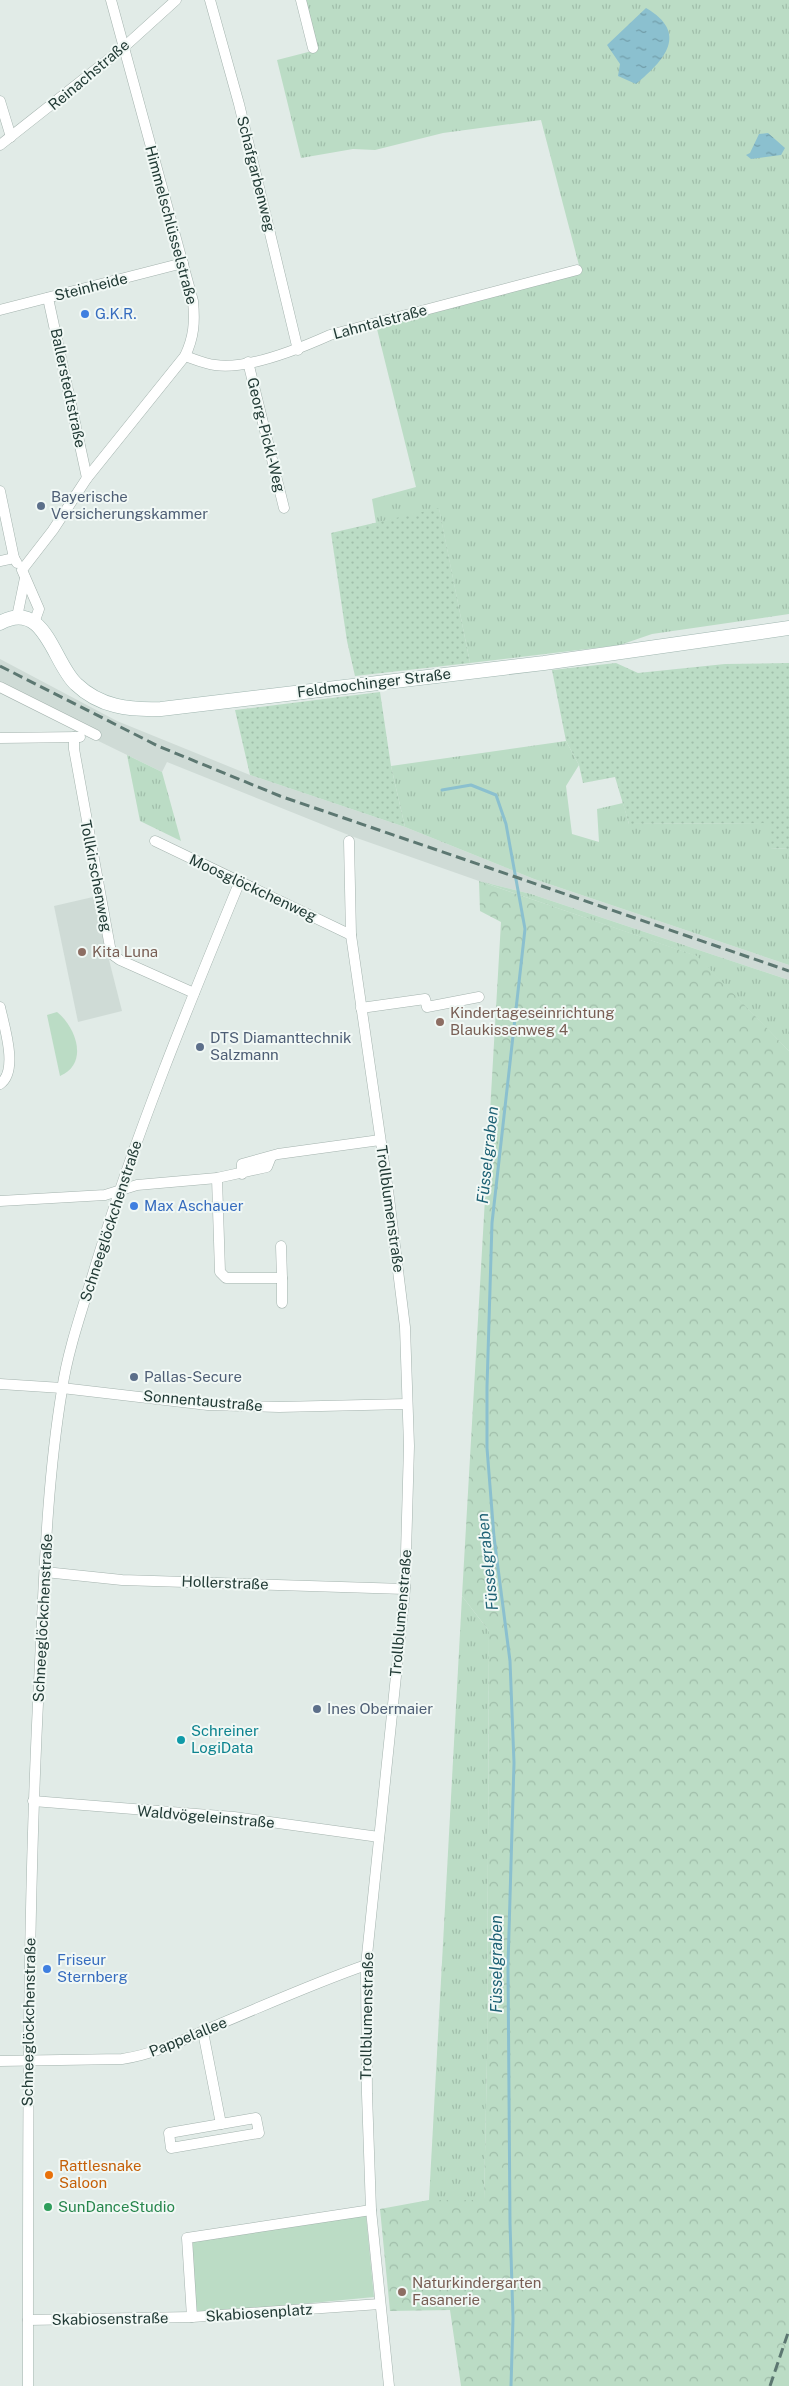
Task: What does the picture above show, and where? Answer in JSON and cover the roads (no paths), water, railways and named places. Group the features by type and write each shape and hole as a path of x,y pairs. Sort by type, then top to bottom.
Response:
{"main road":[{"path":"0,622 17,617 34,623"},
{"name":"Feldmochinger Straße","path":"34,623 45,634 75,683 93,697 112,706 135,710 161,709 544,663 789,628"}],"street":[{"name":"Himmelschlüsselstraße","path":"23,573 87,478 163,386 185,356 192,341 195,324 193,301 111,0"},
{"name":"Reinachstraße","path":"0,145 123,48 176,0"},
{"name":"Schafgarbenweg","path":"210,0 267,218 298,350"},
{"path":"301,0 313,48"},
{"path":"0,101 11,137"},
{"name":"Steinheide","path":"0,310 183,263"},
{"name":"Lahntalstraße","path":"185,356 213,365 226,366 248,362 298,350 330,335 577,270"},
{"name":"Ballerstedtstraße","path":"48,298 87,478"},
{"name":"Georg-Pickl-Weg","path":"248,362 284,508"},
{"path":"0,491 14,558 23,573 39,610 34,623"},
{"path":"0,561 14,558"},
{"path":"17,617 23,573"},
{"path":"0,688 96,735 0,738"},
{"name":"Tollkirschenweg","path":"74,737 74,749 84,816 113,955 120,960 194,993"},
{"name":"Moosglöckchenweg","path":"155,841 351,935"},
{"name":"Trollblumenstraße","path":"349,841 351,935 405,1327 409,1478 405,1589 366,1965 366,2094 371,2210 389,2386"},
{"name":"Schneeglöckchenstraße","path":"28,2386 28,2061 33,1801 45,1572 62,1388 78,1326 118,1191 147,1111 240,881"},
{"path":"361,1008 425,999 427,1006 479,997"},
{"path":"0,1007 10,1068 3,1083 0,1084"},
{"path":"0,1201 105,1195 137,1185 242,1174 267,1167 271,1156 380,1140"},
{"path":"217,1178 220,1272 226,1278 282,1278"},
{"path":"281,1246 282,1303"},
{"name":"Sonnentaustraße","path":"0,1384 62,1388 208,1405 279,1408 406,1404"},
{"name":"Hollerstraße","path":"45,1572 122,1580 405,1589"},
{"name":"Waldvögeleinstraße","path":"33,1801 234,1818 379,1837"},
{"name":"Pappelallee","path":"0,2061 130,2058 169,2046 322,1980 366,1965"},
{"path":"203,2032 221,2124"},
{"path":"256,2118 258,2133 171,2148 169,2133 221,2124 256,2118"},
{"name":"Skabiosenplatz","path":"371,2210 187,2238 192,2318 380,2304"},
{"name":"Skabiosenstraße","path":"28,2320 192,2318"}],"water":[{"path":"646,8 659,17 667,27 668,46 656,66 636,84 618,76 620,64 607,45"},
{"path":"768,133 785,148 781,155 751,159 746,155 750,153 759,134"}],"waterway":[{"name":"Füsselgraben","path":"442,790 471,785 496,795 506,824 525,929 492,1223 487,1387 487,1448 494,1537 510,1661 514,1763 508,1965 510,2223 513,2318 511,2386"}],"railway":[{"path":"0,666 158,746 280,796 789,971"},
{"path":"770,2386 789,2330"}],"place":[{"name":"G.K.R.","path":"85,314"},
{"name":"Bayerische Versicherungskammer","path":"41,506"},
{"name":"Kita Luna","path":"82,952"},
{"name":"Kindertageseinrichtung Blaukissenweg 4","path":"440,1022"},
{"name":"DTS Diamanttechnik Salzmann","path":"200,1047"},
{"name":"Max Aschauer","path":"134,1206"},
{"name":"Pallas-Secure","path":"134,1377"},
{"name":"Ines Obermaier","path":"317,1709"},
{"name":"Schreiner LogiData","path":"181,1740"},
{"name":"Friseur Sternberg","path":"47,1969"},
{"name":"Rattlesnake Saloon","path":"49,2175"},
{"name":"SunDanceStudio","path":"48,2207"},
{"name":"Naturkindergarten Fasanerie","path":"402,2292"}]}
